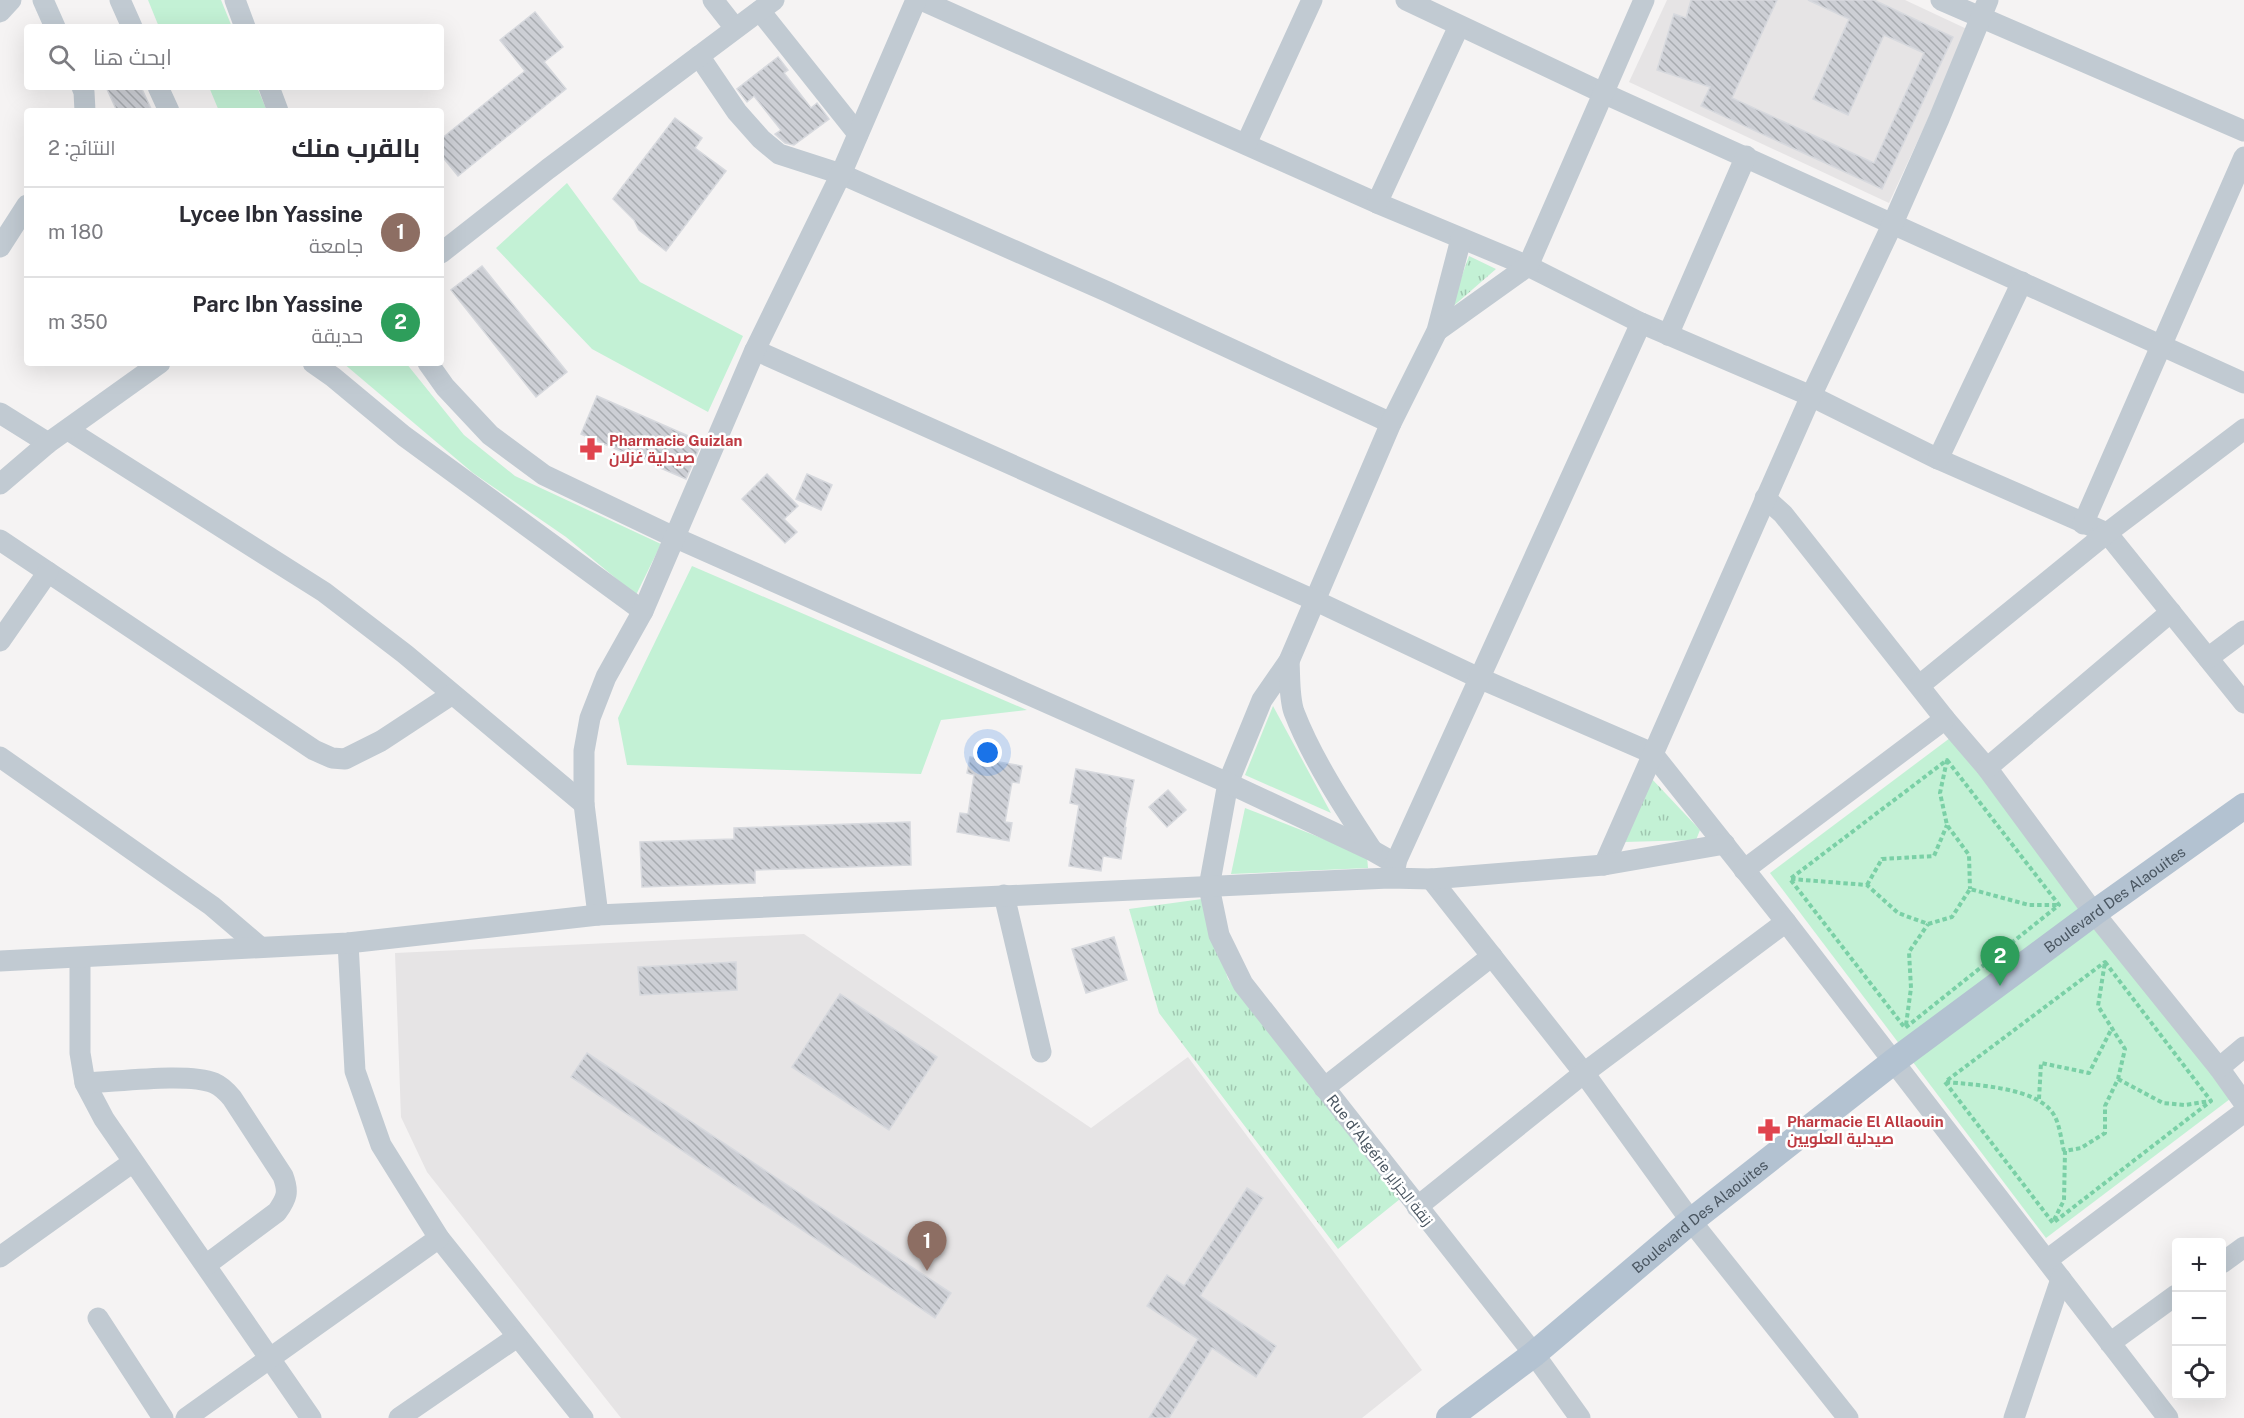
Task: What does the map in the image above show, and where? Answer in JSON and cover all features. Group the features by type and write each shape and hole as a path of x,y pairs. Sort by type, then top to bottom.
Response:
{"main road":[{"name":"Boulevard Des Alaouites","path":"1449,1418 1534,1354 1690,1221 1893,1062 2094,913 2244,806"}],"street":[{"path":"0,12 11,0"},
{"path":"43,0 54,24"},
{"path":"120,0 131,24"},
{"path":"235,0 244,24"},
{"path":"713,0 735,28"},
{"path":"598,915 584,804 584,751 590,718 606,677 643,611 755,350 841,174 918,0 1377,203 1528,266 1641,323 1811,396 1938,459 2106,533 2244,703"},
{"path":"1246,144 1312,0"},
{"path":"1406,0 1603,93 2244,383"},
{"path":"1437,331 1528,266 1644,0"},
{"path":"1941,0 1984,9 2244,130"},
{"path":"444,251 548,168 767,5 858,134"},
{"path":"1604,865 1765,498 1893,223 1984,9"},
{"path":"1377,203 1459,26"},
{"path":"699,56 737,112 761,140 779,154 841,174 1119,297 1391,423"},
{"path":"83,90 85,108"},
{"path":"159,90 168,108"},
{"path":"270,90 277,108"},
{"path":"1668,335 1746,156"},
{"path":"2083,524 2244,158"},
{"path":"0,247 24,211"},
{"path":"1209,887 1228,783 1262,700 1289,661 1391,423 1437,331 1461,239"},
{"path":"1938,459 2022,282"},
{"path":"1392,871 1641,323"},
{"path":"755,350 1314,600 1479,678 1652,753 1786,922 2165,1417"},
{"path":"0,484 48,443 156,366"},
{"path":"317,366 404,436 643,611"},
{"path":"430,366 445,387 490,435 544,475 676,538 1228,783 1372,851"},
{"path":"0,413 48,443"},
{"path":"1920,685 2106,533 2244,429"},
{"path":"68,430 324,592 405,654 584,804"},
{"path":"1765,498 1784,514 1987,768 2094,913 2219,1068 2244,1103"},
{"path":"0,540 314,750 332,759 345,759 381,741 452,695"},
{"path":"0,641 48,572"},
{"path":"1987,768 2171,612"},
{"path":"2208,658 2244,631"},
{"path":"1289,661 1293,710 1323,770 1372,851 1392,871"},
{"path":"1744,870 1945,718"},
{"path":"0,757 212,906 260,947"},
{"path":"0,961 348,943 598,915 1209,887 1392,871 1431,879 1604,865 1725,844"},
{"path":"1431,879 1584,1073 1690,1221 1848,1418"},
{"name":"Rue d'Algérie زنقة الجزاير","path":"1209,887 1219,935 1244,984 1534,1354 1580,1418"},
{"path":"1004,895 1041,1052"},
{"path":"1417,1207 1584,1073 1786,922"},
{"path":"348,943 355,1071 381,1145 439,1238 583,1418"},
{"path":"1324,1088 1492,956"},
{"path":"80,958 80,1053 85,1083 104,1119 133,1162 311,1418"},
{"path":"2219,1068 2244,1047"},
{"path":"85,1083 192,1078 214,1083 232,1098 283,1176 288,1190 286,1200 277,1212 206,1265"},
{"path":"2047,1260 2244,1112"},
{"path":"0,1257 133,1162"},
{"path":"186,1418 439,1238"},
{"path":"2226,1260 2244,1246"},
{"path":"2014,1418 2061,1279"},
{"path":"2110,1343 2172,1298"},
{"path":"98,1318 163,1418"},
{"path":"399,1418 518,1337"}],"path":[{"path":"1790,879 1867,885 1898,913 1928,924 1952,917 1970,889 1969,855 1947,825 1940,793 1947,760"},
{"path":"1790,879 1947,760"},
{"path":"1947,760 2059,905"},
{"path":"1867,885 1882,859 1935,856 1947,825"},
{"path":"1790,879 1905,1028"},
{"path":"1970,889 2029,905 2059,905"},
{"path":"1905,1028 2059,905"},
{"path":"1905,1028 1911,988 1909,952 1928,924"},
{"path":"2065,1151 2081,1148 2105,1133 2105,1106 2118,1079 2125,1049 2098,1006 2105,962"},
{"path":"1945,1082 2105,962"},
{"path":"2105,962 2211,1101"},
{"path":"2039,1099 2041,1063 2089,1073 2112,1028"},
{"path":"2118,1079 2163,1103 2185,1104 2211,1101"},
{"path":"1945,1082 2000,1088 2039,1099 2054,1115 2065,1151 2064,1200 2053,1223"},
{"path":"1945,1082 2053,1223"},
{"path":"2053,1223 2211,1101"}],"shaded area":[{"path":"1667,0 1905,0 1969,30 1889,203 1629,82"},
{"path":"804,934 1091,1128 1188,1057 1422,1370 1362,1418 621,1418 427,1172 401,1117 395,953"}],"green space":[{"path":"148,0 221,0 231,24 158,24"},
{"path":"210,90 258,90 266,108 218,108"},
{"path":"567,183 640,282 743,336 708,412 592,349 496,248"},
{"path":"1469,256 1496,269 1450,309"},
{"path":"347,366 408,366 464,435 515,476 661,544 636,595 566,537 473,473"},
{"path":"692,566 1027,710 941,720 921,774 627,765 618,718"},
{"path":"1273,706 1331,813 1245,775"},
{"path":"1954,735 2230,1099 2046,1238 1770,873"},
{"path":"1651,778 1700,830 1696,840 1624,842"},
{"path":"1245,808 1367,856 1368,868 1231,874"},
{"path":"1202,899 1228,979 1400,1199 1338,1249 1159,1013 1129,909"}],"building":[{"path":"1691,0 1777,0 1732,98 1874,163 1924,53 1884,35 1848,115 1813,99 1849,19 1808,0 1874,0 1953,37 1882,189 1701,106 1710,87 1657,70 1674,14 1686,18"},
{"path":"535,12 563,47 544,62 566,89 458,176 444,159 444,137 525,71 500,40"},
{"path":"778,57 788,70 784,73 811,108 817,103 829,119 794,145 785,143 775,134 781,130 754,96 747,102 737,89"},
{"path":"107,90 142,90 151,108 116,108"},
{"path":"675,118 702,138 695,148 726,171 666,251 639,230 634,220 613,199"},
{"path":"482,266 567,372 536,397 451,290"},
{"path":"597,396 702,442 686,479 581,434"},
{"path":"767,474 798,506 784,519 797,532 785,543 742,499"},
{"path":"807,474 832,485 821,510 796,499"},
{"path":"970,757 1022,766 1019,783 1012,782 1005,822 1012,823 1009,841 957,832 960,813 968,814 974,775 967,773"},
{"path":"1076,769 1134,780 1121,859 1103,856 1101,871 1069,866 1079,805 1070,803"},
{"path":"1168,790 1186,810 1167,827 1149,807"},
{"path":"910,822 911,865 755,870 755,883 642,887 640,842 734,839 734,828"},
{"path":"1114,937 1127,980 1086,993 1072,949"},
{"path":"736,962 737,990 640,995 638,967"},
{"path":"840,994 937,1057 889,1130 792,1067"},
{"path":"587,1053 951,1293 935,1318 571,1077"},
{"path":"1247,1188 1263,1198 1200,1296 1276,1346 1256,1377 1212,1348 1169,1418 1149,1418 1198,1339 1147,1306 1167,1275 1184,1286"}],"place":[{"name":"Pharmacie Guizlan صيدلية غزلان","path":"591,449"},
{"name":"Parc Ibn Yassine","path":"2000,986"},
{"name":"Pharmacie El Allaouin صيدلية العلويين","path":"1769,1130"},
{"name":"Lycee Ibn Yassine","path":"927,1271"}]}
